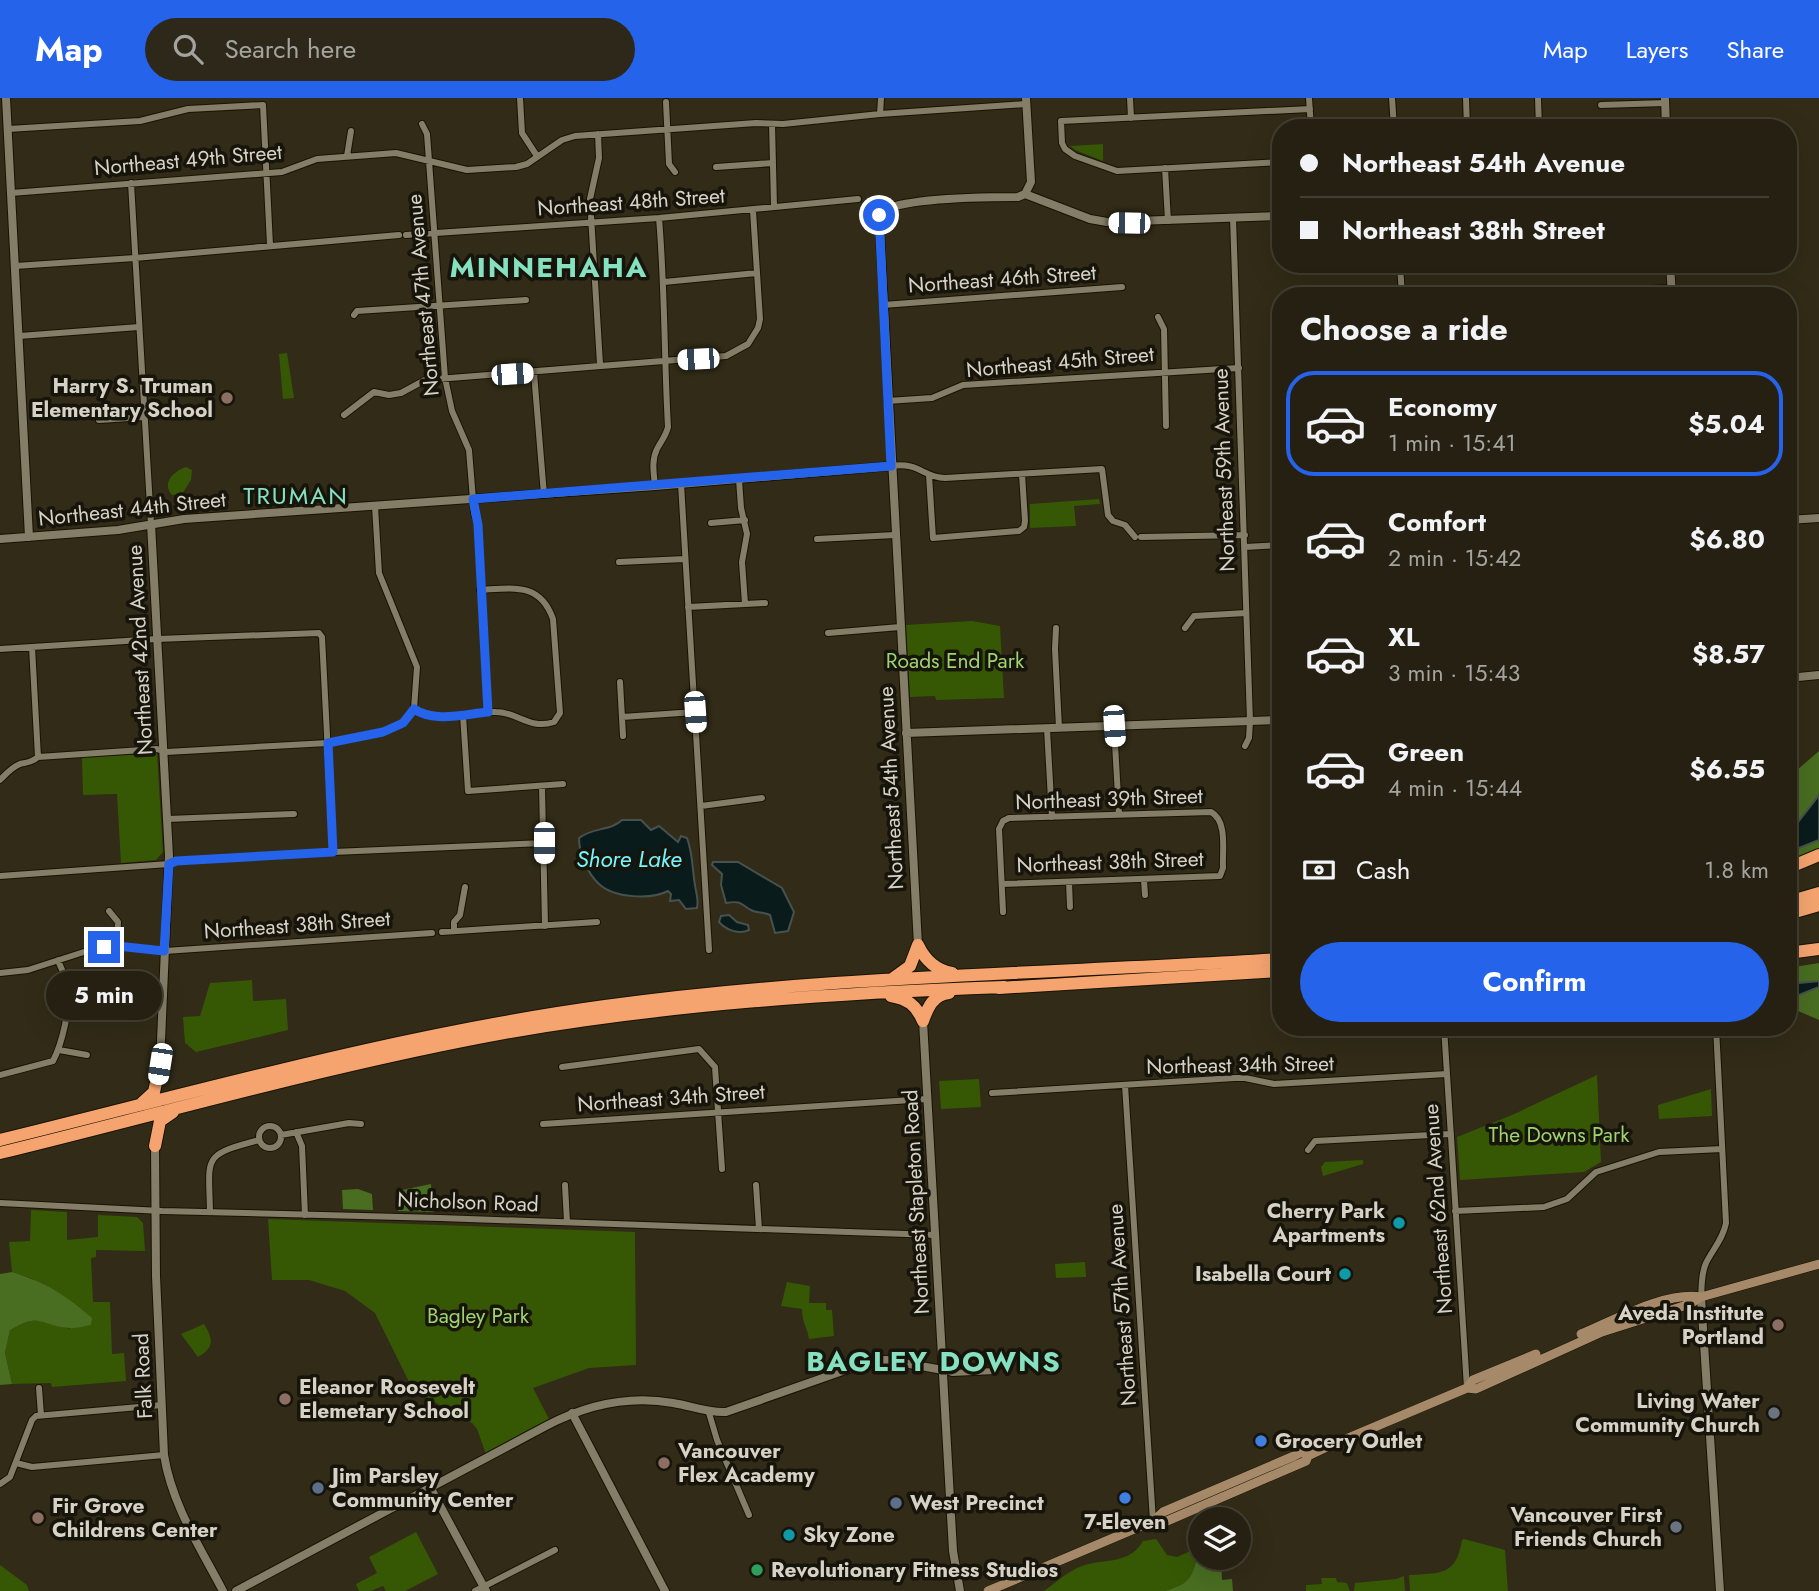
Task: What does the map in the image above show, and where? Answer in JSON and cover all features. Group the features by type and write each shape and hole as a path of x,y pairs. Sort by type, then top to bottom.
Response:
{"highway":[{"path":"1797,864 1817,856"},
{"path":"1797,900 1819,894"},
{"path":"1797,911 1819,905"},
{"path":"918,945 928,961 942,971 1001,974"},
{"path":"890,980 910,966 918,945"},
{"path":"1797,952 1819,949"},
{"path":"0,1140 409,1041 543,1015 686,996 890,980 1272,959"},
{"path":"0,1153 372,1061 505,1033 714,1004 1272,972"},
{"path":"923,1021 931,1003 942,994 1004,987"},
{"path":"831,996 900,998 913,1004 923,1021"},
{"path":"160,1064 166,1085 186,1094"},
{"path":"138,1105 149,1099 154,1092 160,1064"},
{"path":"155,1146 160,1121 180,1107"},
{"path":"125,1122 143,1126 155,1146"}],"main road":[{"path":"988,1591 1153,1521 1163,1512 1274,1464 1303,1452 1308,1455 1467,1388 1476,1389 1589,1337 1690,1304 1701,1297 1819,1264"}],"street":[{"path":"6,98 29,537"},
{"path":"520,98 522,133 537,156"},
{"path":"880,114 881,98"},
{"path":"1130,98 1131,118"},
{"path":"1310,98 1311,119"},
{"path":"1392,98 1393,119"},
{"path":"1465,98 1466,119"},
{"path":"1538,98 1539,119"},
{"path":"1026,101 1031,182 1026,194 1100,221 1272,216"},
{"name":"Northeast 49th Street","path":"11,193 267,174 282,172 317,159 396,153 467,170 516,167 527,164 562,140 598,134 772,124 1026,101"},
{"path":"1601,105 1666,101 1666,119"},
{"path":"666,102 669,164 675,172"},
{"path":"8,129 140,121 188,109 263,105 270,245"},
{"path":"1272,162 1117,171 1075,156 1065,149 1062,143 1061,121 1310,109"},
{"name":"Northeast 47th Avenue","path":"422,124 427,134 432,234 441,306 445,378 452,411 469,450 478,525 488,712"},
{"path":"772,124 774,206"},
{"path":"347,156 351,131"},
{"path":"598,134 599,158 590,199 600,364"},
{"path":"716,167 773,163"},
{"path":"1166,168 1168,221"},
{"name":"Northeast 42nd Avenue","path":"131,183 169,864 160,1064"},
{"name":"Northeast 54th Avenue","path":"918,945 878,220 881,211 904,205 1018,197 1026,194"},
{"name":"Northeast 48th Street","path":"15,266 402,235 752,211 774,206 858,199"},
{"path":"0,211 12,211"},
{"path":"344,415 374,392 389,395 401,393 425,380 726,356 748,344 758,328 760,308 752,211"},
{"path":"655,486 653,462 668,427 664,360 664,282 659,218"},
{"name":"Northeast 59th Avenue","path":"1233,218 1250,721 1249,738 1245,746"},
{"path":"664,282 757,273"},
{"name":"Northeast 46th Street","path":"883,305 1122,288"},
{"path":"354,314 357,311 526,300"},
{"path":"1158,317 1164,329 1166,426"},
{"path":"19,336 139,327"},
{"name":"Northeast 45th Street","path":"887,401 932,398 963,385 1238,368"},
{"path":"534,373 544,495"},
{"path":"99,420 144,417"},
{"name":"Northeast 44th Street","path":"0,539 118,530 184,519 544,495 911,464 929,475 945,478 1102,468 1108,515 1112,521 1125,525 1138,537 1245,535"},
{"path":"929,475 933,538 1019,531 1024,527 1022,474"},
{"path":"739,479 741,509 747,534 742,562 745,604"},
{"path":"681,484 709,950"},
{"path":"0,780 10,770 20,764 32,763 38,757 157,749 162,751 328,743 383,732 403,723 414,709 417,667 379,573 375,506"},
{"path":"1797,519 1819,518"},
{"path":"711,523 744,520"},
{"path":"817,539 895,535"},
{"path":"1245,547 1272,546"},
{"path":"619,562 685,559"},
{"path":"414,709 421,715 436,716 488,712 509,714 534,724 554,722 560,713 553,619 548,607 540,596 528,590 480,590"},
{"path":"688,607 765,603"},
{"path":"1185,628 1194,615 1246,613"},
{"path":"828,633 900,627"},
{"path":"1056,628 1059,728"},
{"path":"0,649 157,639 319,633 322,637 333,852"},
{"path":"33,647 38,757"},
{"path":"1797,677 1819,675"},
{"path":"620,682 623,736"},
{"path":"622,717 695,712"},
{"path":"463,715 468,791 563,784"},
{"path":"906,733 1272,720"},
{"path":"1114,726 1119,814"},
{"path":"1046,729 1052,817"},
{"path":"542,786 545,926"},
{"path":"701,806 762,798"},
{"name":"Northeast 39th Street","path":"1002,884 999,829 1003,821 1009,818 1211,812 1217,815 1221,822 1223,869 1220,876"},
{"path":"167,819 294,814"},
{"path":"0,876 169,864 176,861 544,843"},
{"name":"Northeast 38th Street","path":"1002,884 1220,876"},
{"path":"1144,880 1145,895"},
{"path":"1069,882 1070,908"},
{"path":"1002,884 1003,912"},
{"path":"454,931 454,922 460,915 466,887"},
{"path":"110,911 118,922 117,946"},
{"path":"442,932 597,922"},
{"name":"Northeast 38th Street","path":"0,973 28,970 87,951 117,946 164,951 432,933"},
{"path":"0,1075 53,1060 59,1050 69,997 68,985 58,960"},
{"name":"Northeast Stapleton Road","path":"923,1021 953,1551 960,1591"},
{"name":"Northeast 62nd Avenue","path":"1445,1036 1467,1388"},
{"path":"1716,1036 1726,1223 1722,1239 1705,1265 1701,1297 1720,1591"},
{"path":"562,1067 699,1049 715,1067 722,1169"},
{"path":"59,1050 87,1055"},
{"name":"Northeast 34th Street","path":"992,1093 1245,1078 1273,1084 1447,1074"},
{"name":"Northeast 57th Avenue","path":"1125,1086 1153,1521"},
{"name":"Northeast 34th Street","path":"543,1124 927,1099"},
{"path":"281,1135 349,1123 361,1124"},
{"path":"268,1126 277,1128 281,1135 279,1144 271,1149 263,1146 259,1140 260,1131 268,1126"},
{"path":"296,1132 302,1146 305,1215"},
{"path":"1308,1150 1315,1141 1451,1134"},
{"path":"210,1213 211,1163 224,1149 259,1140"},
{"name":"Falk Road","path":"155,1146 164,1455 174,1497 223,1591"},
{"path":"1455,1211 1544,1207 1567,1199 1596,1172 1659,1152 1722,1149"},
{"path":"565,1185 567,1222"},
{"path":"756,1185 759,1229"},
{"name":"Nicholson Road","path":"0,1203 210,1213 935,1235"},
{"path":"236,1591 572,1413 594,1405 634,1400 672,1402 709,1412 726,1412 874,1360 887,1360 951,1373 995,1371"},
{"path":"39,1388 41,1415"},
{"path":"0,1485 10,1478 32,1420 41,1415 162,1405"},
{"path":"709,1412 749,1515"},
{"path":"572,1413 665,1591"},
{"path":"16,1463 32,1467 164,1455"},
{"path":"430,1487 482,1589 555,1550"}],"green space":[{"path":"1103,144 1103,161 1070,146"},
{"path":"287,353 294,398 283,399 279,354"},
{"path":"186,467 192,470 191,480 182,494 172,495 168,486 170,478"},
{"path":"1099,499 1100,504 1074,506 1076,526 1030,528 1030,504"},
{"name":"Roads End Park","path":"972,621 1000,626 1004,698 936,700 935,696 910,697 906,625"},
{"path":"1819,751 1819,849 1797,858 1797,770"},
{"path":"157,753 163,852 156,860 121,863 117,794 83,795 82,757"},
{"path":"1819,963 1819,1020 1797,1010 1797,967"},
{"path":"252,980 253,1001 286,999 288,1030 196,1052 185,1043 183,1017 200,1016 210,983"},
{"name":"The Downs Park","path":"1597,1075 1601,1162 1584,1172 1460,1180 1457,1137 1512,1115"},
{"path":"979,1079 981,1107 941,1109 939,1081"},
{"path":"1711,1089 1712,1116 1659,1119 1658,1105"},
{"path":"1363,1160 1363,1164 1323,1176 1321,1167 1325,1162"},
{"path":"431,1184 433,1212 398,1211 397,1191"},
{"path":"358,1189 372,1194 373,1210 343,1209 342,1190"},
{"path":"31,1210 67,1212 67,1240 98,1237 98,1215 137,1217 143,1223 145,1251 96,1250 96,1257 91,1258 93,1302 110,1302 112,1354 124,1353 126,1381 52,1387 51,1383 12,1384 5,1353 10,1330 27,1322 40,1320 70,1329 33,1279 12,1272 9,1242 30,1241"},
{"name":"Bagley Park","path":"268,1219 635,1232 636,1365 589,1368 533,1388 549,1419 486,1454 472,1423 413,1390 375,1313 345,1291 309,1280 272,1280"},
{"path":"1085,1262 1086,1277 1056,1278 1055,1264"},
{"path":"12,1272 55,1290 92,1318 91,1325 77,1328 34,1321 10,1330 5,1353 12,1384 0,1385 0,1274"},
{"path":"787,1282 810,1286 809,1303 826,1303 826,1310 832,1310 834,1336 809,1339 802,1309 781,1306"},
{"path":"204,1324 211,1342 204,1354 198,1357 181,1334"},
{"path":"416,1532 438,1574 405,1591 386,1591 383,1586 371,1591 359,1591 356,1584 377,1573 369,1557"},
{"path":"1156,1539 1167,1555 1177,1557 1188,1552 1188,1570 1193,1570 1187,1580 1165,1591 1044,1591 1077,1568 1130,1555 1143,1541"},
{"path":"1464,1539 1505,1550 1508,1591 1410,1591 1409,1575 1445,1570 1456,1560"},
{"path":"0,1565 27,1585 29,1591 0,1591"},
{"path":"1222,1570 1222,1580 1232,1579 1233,1591 1165,1591 1179,1586 1193,1571"},
{"path":"1404,1576 1405,1591 1354,1591 1355,1583"},
{"path":"1321,1578 1336,1578 1337,1582 1347,1583 1350,1591 1306,1591 1306,1585 1322,1584"}],"water":[{"path":"1819,795 1819,840 1797,849 1797,823"},
{"name":"Shore Lake","path":"622,820 641,820 651,830 659,826 678,842 681,836 687,838 698,899 697,908 686,909 679,900 670,901 671,894 668,891 652,896 623,895 599,884 584,862 579,838"},
{"path":"713,862 738,862 782,888 794,912 788,931 775,933 770,915 766,913 753,911 739,903 726,903 721,885 722,874 712,865"},
{"path":"729,915 737,922 748,925 749,930 733,931 719,922 721,916"},
{"path":"1819,981 1819,987 1799,995 1797,983"}],"place":[{"name":"Harry S. Truman Elementary School","path":"227,398"},
{"name":"Cherry Park Apartments","path":"1399,1223"},
{"name":"Isabella Court","path":"1345,1274"},
{"name":"Aveda Institute Portland","path":"1778,1325"},
{"name":"Eleanor Roosevelt Elemetary School","path":"285,1399"},
{"name":"Living Water Community Church","path":"1774,1413"},
{"name":"Grocery Outlet","path":"1261,1441"},
{"name":"Vancouver Flex Academy","path":"664,1463"},
{"name":"Jim Parsley Community Center","path":"318,1488"},
{"name":"7-Eleven","path":"1125,1498"},
{"name":"West Precinct","path":"896,1503"},
{"name":"Fir Grove Childrens Center","path":"38,1518"},
{"name":"Vancouver First Friends Church","path":"1676,1527"},
{"name":"Sky Zone","path":"789,1535"},
{"name":"Revolutionary Fitness Studios","path":"757,1570"}],"district":[{"name":"MINNEHAHA","path":"549,267"},
{"name":"TRUMAN","path":"296,495"},
{"name":"BAGLEY DOWNS","path":"934,1361"}],"route":[{"path":"104,947 164,951 169,864 176,861 333,852 328,743 383,732 403,723 414,709 421,715 436,716 488,712 478,525 473,499 891,466 879,215"}]}
